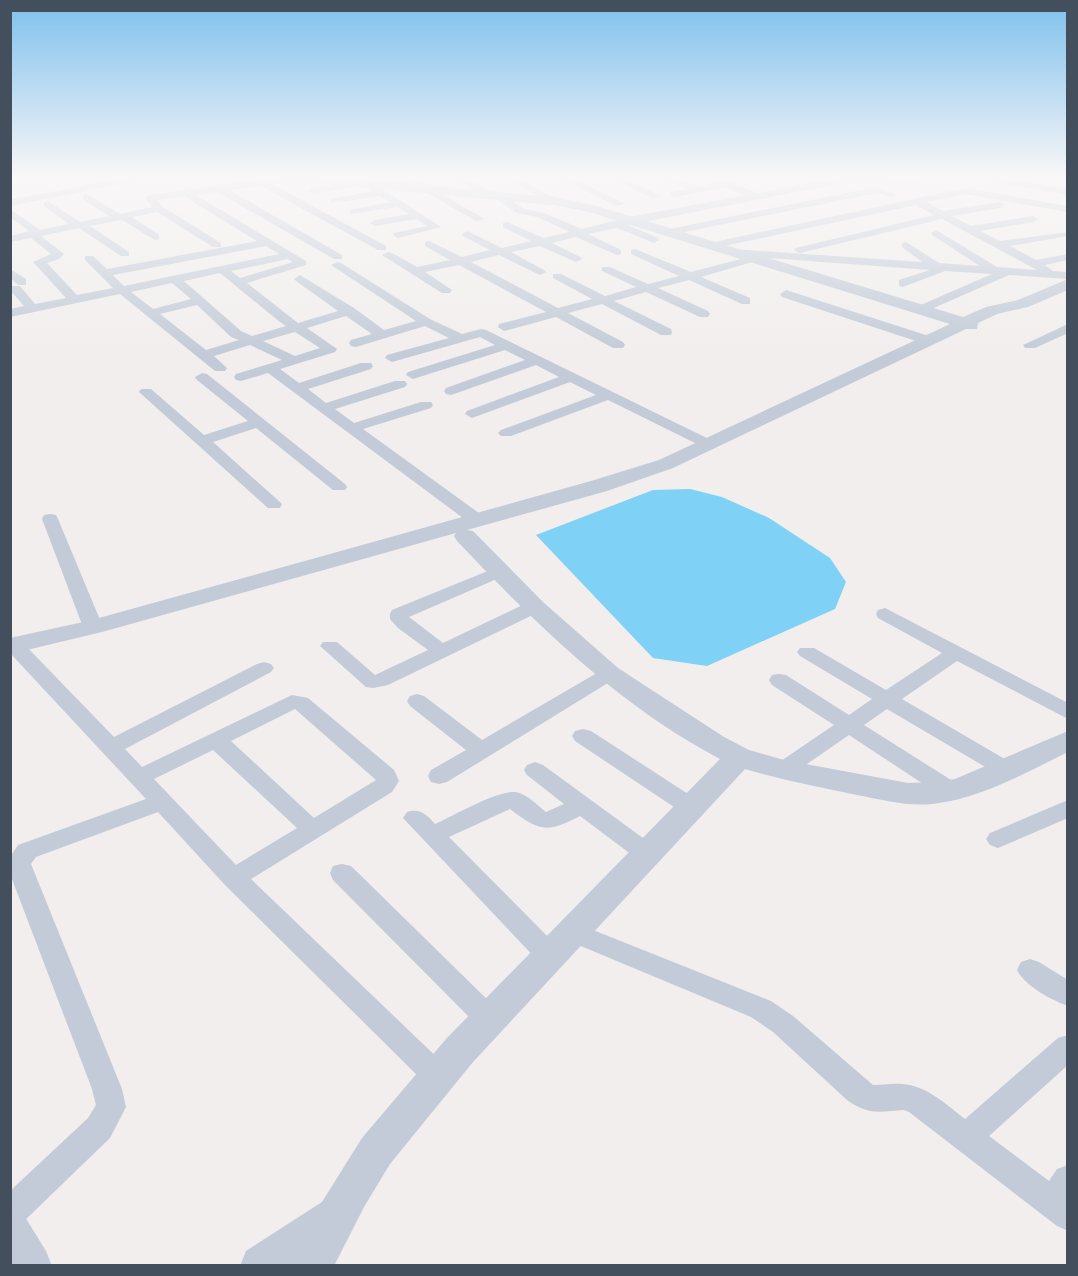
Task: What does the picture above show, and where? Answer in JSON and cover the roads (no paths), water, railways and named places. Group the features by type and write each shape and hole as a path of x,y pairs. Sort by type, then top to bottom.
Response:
{"street":[{"path":"10,239 27,236"},
{"path":"37,236 58,254 39,262 75,300"},
{"path":"96,236 125,254"},
{"path":"202,236 217,245"},
{"path":"238,282 303,263 258,236"},
{"path":"297,236 426,321 459,338"},
{"path":"356,236 446,290"},
{"path":"470,236 540,272"},
{"path":"527,236 576,259"},
{"path":"416,271 568,236"},
{"path":"584,236 617,252"},
{"path":"647,236 654,240"},
{"path":"680,236 971,326"},
{"path":"710,246 756,236"},
{"path":"780,255 860,236"},
{"path":"940,236 994,270"},
{"path":"982,236 1034,264 1061,285"},
{"path":"999,245 1044,236"},
{"path":"105,273 268,242"},
{"path":"429,244 618,345"},
{"path":"906,245 934,266"},
{"path":"168,247 184,258"},
{"path":"635,252 746,301"},
{"path":"731,252 1010,271 1061,285"},
{"path":"10,313 291,255"},
{"path":"1034,264 1068,257"},
{"path":"89,258 122,290 220,368"},
{"path":"504,327 753,259"},
{"path":"903,283 949,267"},
{"path":"222,269 296,327 330,350 241,377"},
{"path":"606,269 704,314"},
{"path":"920,310 1010,271"},
{"path":"10,272 18,292 32,309"},
{"path":"557,276 666,332"},
{"path":"19,644 93,627 471,528 666,464 927,340 1004,316 1022,304 1061,285 1068,276"},
{"path":"175,279 229,329 249,341 295,361"},
{"path":"300,279 382,335"},
{"path":"786,294 927,340"},
{"path":"151,313 199,301"},
{"path":"204,355 350,311"},
{"path":"356,343 426,321"},
{"path":"19,644 50,645 76,642 665,473 971,326"},
{"path":"1030,345 1068,328"},
{"path":"392,358 481,333 708,444"},
{"path":"1047,337 1068,345"},
{"path":"413,375 508,345"},
{"path":"451,391 538,360"},
{"path":"297,388 366,366"},
{"path":"270,368 352,428 471,528 500,571 534,607 609,674 714,744 739,757 783,770 908,794 951,790 1007,770 1068,740"},
{"path":"202,377 339,487"},
{"path":"472,414 572,377"},
{"path":"324,408 400,384"},
{"path":"146,392 274,504"},
{"path":"506,433 609,395"},
{"path":"352,428 426,405"},
{"path":"202,441 260,423"},
{"path":"50,519 93,627"},
{"path":"442,651 405,624 399,614 500,571"},
{"path":"330,646 373,682 534,607"},
{"path":"885,614 1068,712"},
{"path":"19,644 234,878 437,1076"},
{"path":"807,652 1007,770"},
{"path":"783,770 956,652"},
{"path":"112,747 264,668"},
{"path":"439,776 609,674"},
{"path":"780,680 951,790"},
{"path":"417,701 481,751"},
{"path":"140,777 292,702 301,703 386,776 388,781 384,786 234,878"},
{"path":"583,736 694,809"},
{"path":"214,739 312,829"},
{"path":"311,1266 336,1217 376,1151 437,1076 488,1018 694,809 739,757"},
{"path":"535,770 649,855"},
{"path":"582,805 550,821 539,819 514,800 424,826 561,943 761,1009 783,1024 863,1095 869,1099 904,1097 919,1102 1068,1215"},
{"path":"10,1213 99,1128 111,1107 107,1089 19,864 27,851 43,844 163,801"},
{"path":"998,839 1068,808"},
{"path":"342,873 488,1018"},
{"path":"1030,970 1068,995"},
{"path":"965,1138 1068,1047"},
{"path":"261,1266 336,1217"},
{"path":"10,1232 31,1266"}],"water":[{"path":"690,489 722,497 769,518 830,558 846,582 835,609 707,666 653,658 536,535 653,490"}]}
